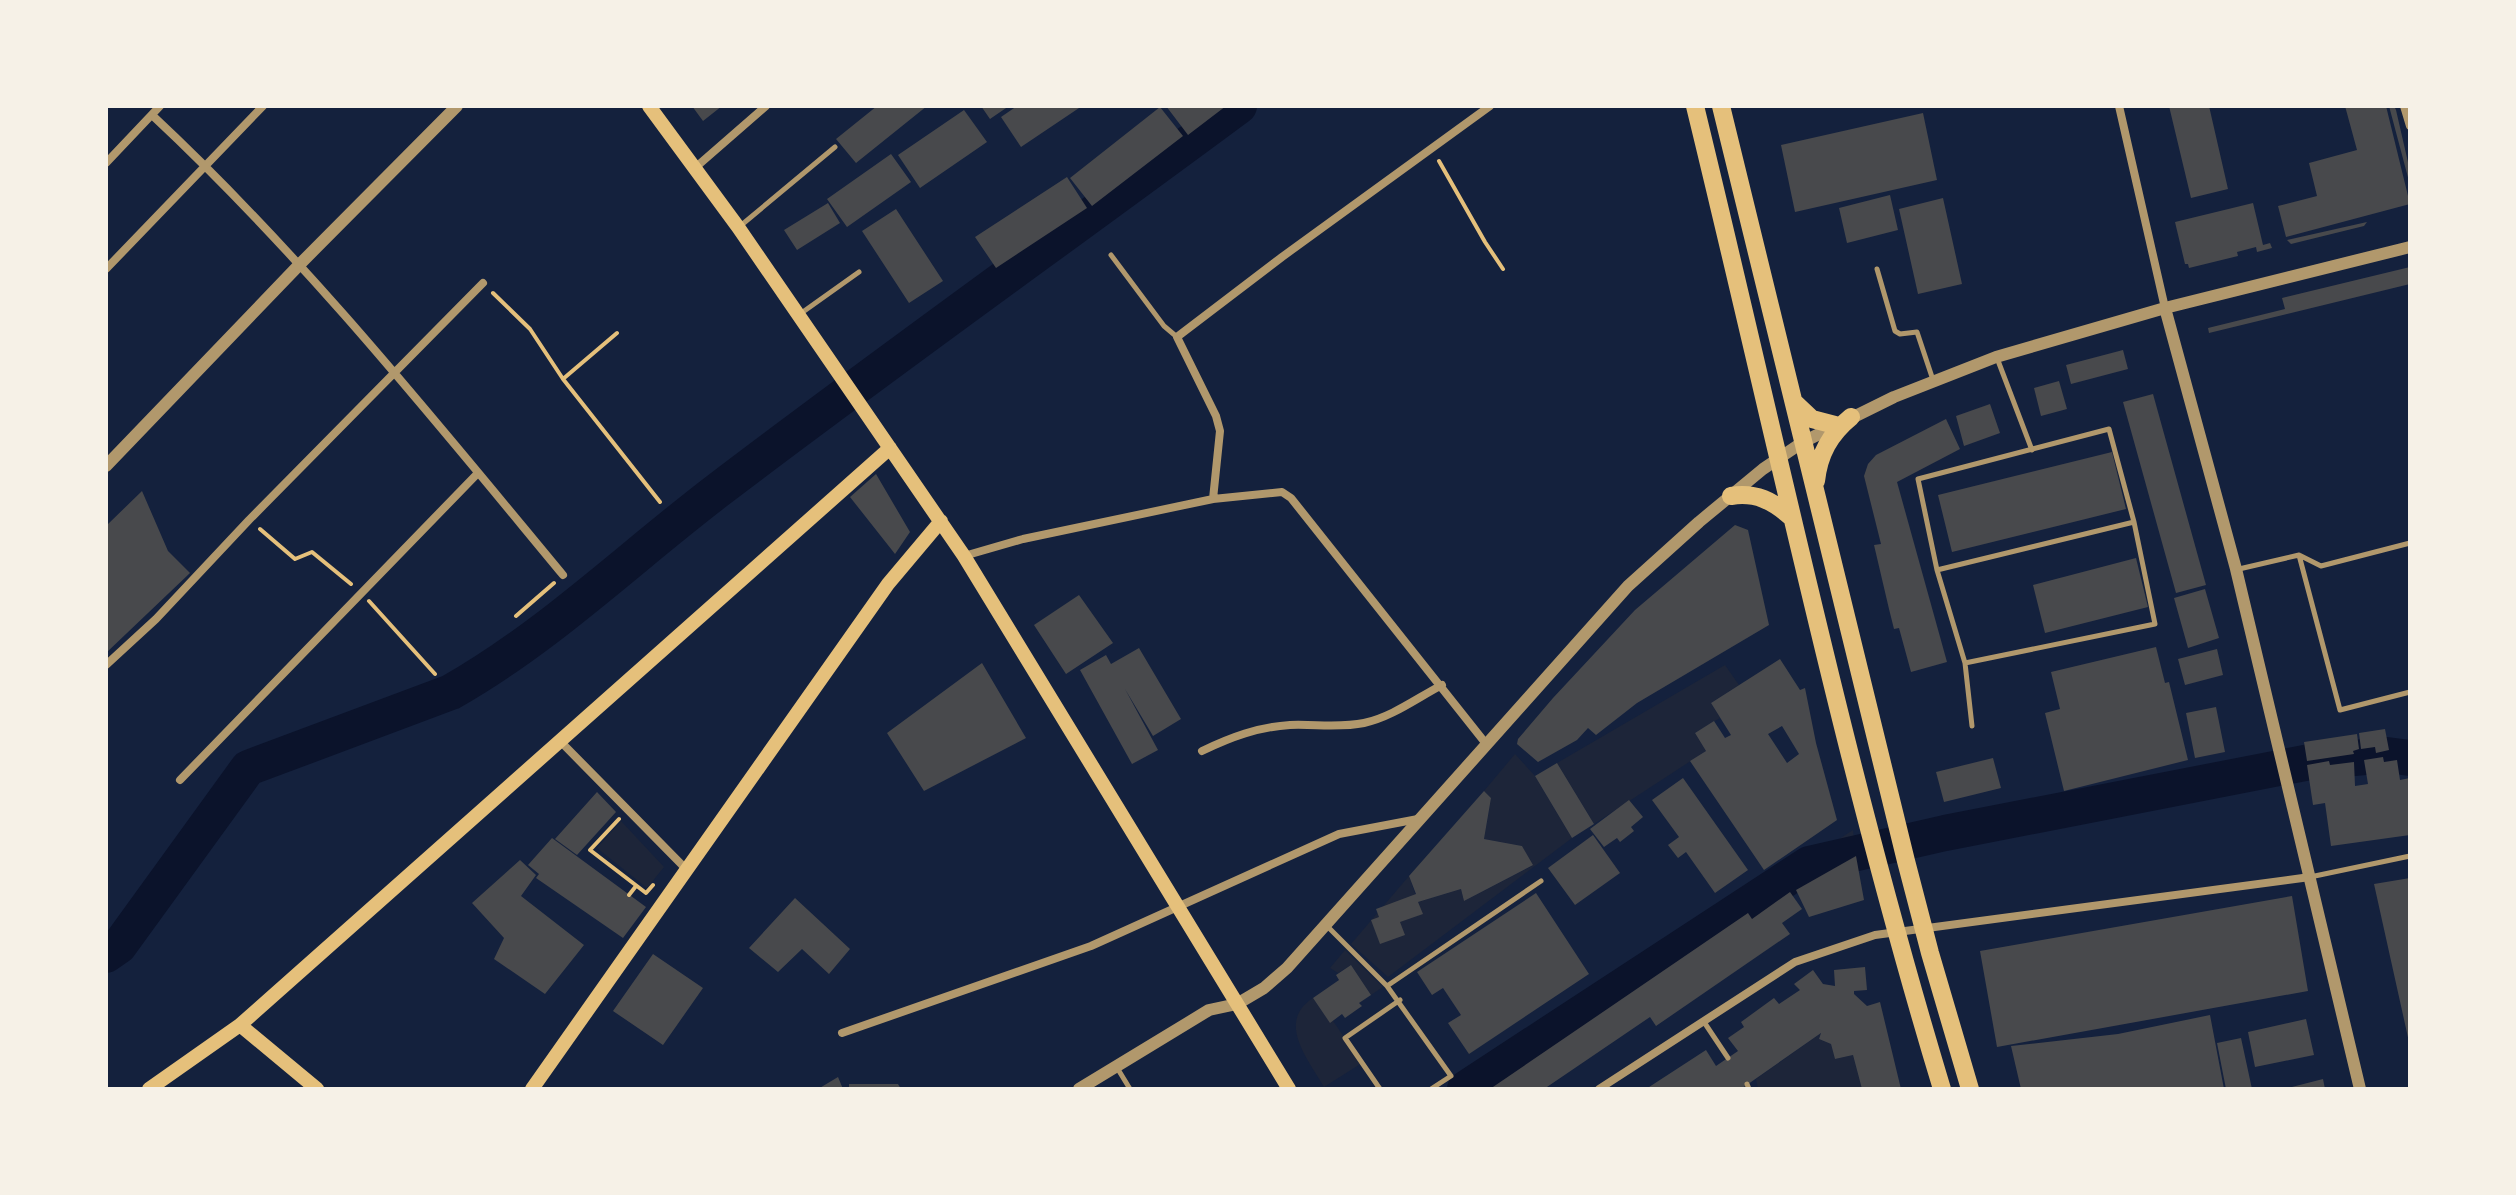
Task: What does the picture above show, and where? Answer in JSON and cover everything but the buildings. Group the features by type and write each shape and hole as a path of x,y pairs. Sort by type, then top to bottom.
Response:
{"highway":[{"path":"1695,106 1777,459 1878,866 1942,1089"},
{"path":"1721,106 1906,861 1970,1089"},
{"path":"1792,400 1812,419 1843,421"},
{"path":"1815,491 1823,450 1843,421"},
{"path":"1731,496 1759,496 1791,517"}],"main road":[{"path":"649,106 696,167 799,314 964,556 1289,1089"},
{"path":"149,1089 240,1025 890,448"},
{"path":"532,1089 888,584 941,521"},
{"path":"240,1025 317,1089"}],"street":[{"path":"106,163 160,106"},
{"path":"106,269 263,106"},
{"path":"106,466 457,106"},
{"path":"696,167 766,106"},
{"path":"1213,499 1220,431 1216,416 1177,337 1490,106"},
{"path":"2119,106 2165,308 2236,569 2360,1089"},
{"path":"2404,106 2410,126"},
{"path":"152,115 207,166 300,264 563,575"},
{"path":"1079,1089 1209,1010 1237,1004 1264,988 1287,968 1628,586 1731,496 1803,442 1933,381 1996,357 2165,308 2410,247"},
{"path":"106,665 156,619 483,283"},
{"path":"180,780 478,473"},
{"path":"964,556 1023,539 1213,499 1282,492 1291,498 1487,745"},
{"path":"1202,751 1238,733 1272,727 1345,726 1381,718 1442,685"},
{"path":"561,742 687,870"},
{"path":"842,1033 1091,946 1339,834 1418,819"},
{"path":"1599,1089 1795,962 1875,935 2310,877"}],"lane":[{"path":"738,227 835,147"},
{"path":"1111,255 1164,326 1177,337"},
{"path":"1877,269 1895,331 1900,334 1917,332 1933,381"},
{"path":"799,314 859,272"},
{"path":"1996,357 2032,450"},
{"path":"1965,663 2155,624 2134,522 2109,429 1918,479 1937,570 1965,663 1972,726"},
{"path":"1937,570 2134,522"},
{"path":"2236,569 2299,555 2321,566 2410,543"},
{"path":"2299,555 2340,710 2410,692"},
{"path":"2310,877 2410,856"},
{"path":"1387,986 1541,881"},
{"path":"1326,925 1400,1000 1451,1076 1431,1089"},
{"path":"1380,1089 1345,1038 1400,1000"},
{"path":"1704,1022 1728,1058"},
{"path":"1116,1065 1130,1089"}],"path":[{"path":"1432,148 1503,269"},
{"path":"483,283 530,329 563,379 660,502"},
{"path":"563,379 617,333"},
{"path":"516,616 563,575"},
{"path":"620,818 590,850 646,893 656,881 671,892"},
{"path":"629,895 636,886"}],"shaded area":[{"path":"1725,665 1739,685 1711,703 1720,718 1695,733 1706,751 1594,824 1557,763"},
{"path":"1515,754 1535,776 1572,838 1388,977 1351,944 1409,876 1418,902 1461,889 1464,901 1532,866 1522,846 1484,839 1491,798 1484,791"},
{"path":"621,821 664,867 647,888 597,848"},
{"path":"1853,830 1856,856 1790,892 1752,919 1747,913 1489,1089 1454,1089"},
{"path":"1345,950 1383,987 1371,995 1351,965 1338,973 1330,968"},
{"path":"1313,998 1362,1063 1324,1087 1304,1053 1296,1029 1302,1008"},
{"path":"1821,1033 1819,1039 1831,1044 1835,1059 1853,1055 1862,1089 1758,1089 1756,1079"}],"waterway":[{"path":"106,955 119,946 248,768 451,692 487,670 555,622 782,442 1239,106"},
{"path":"1465,1089 1809,864 1945,833 2310,762 2387,755 2410,758"}]}
